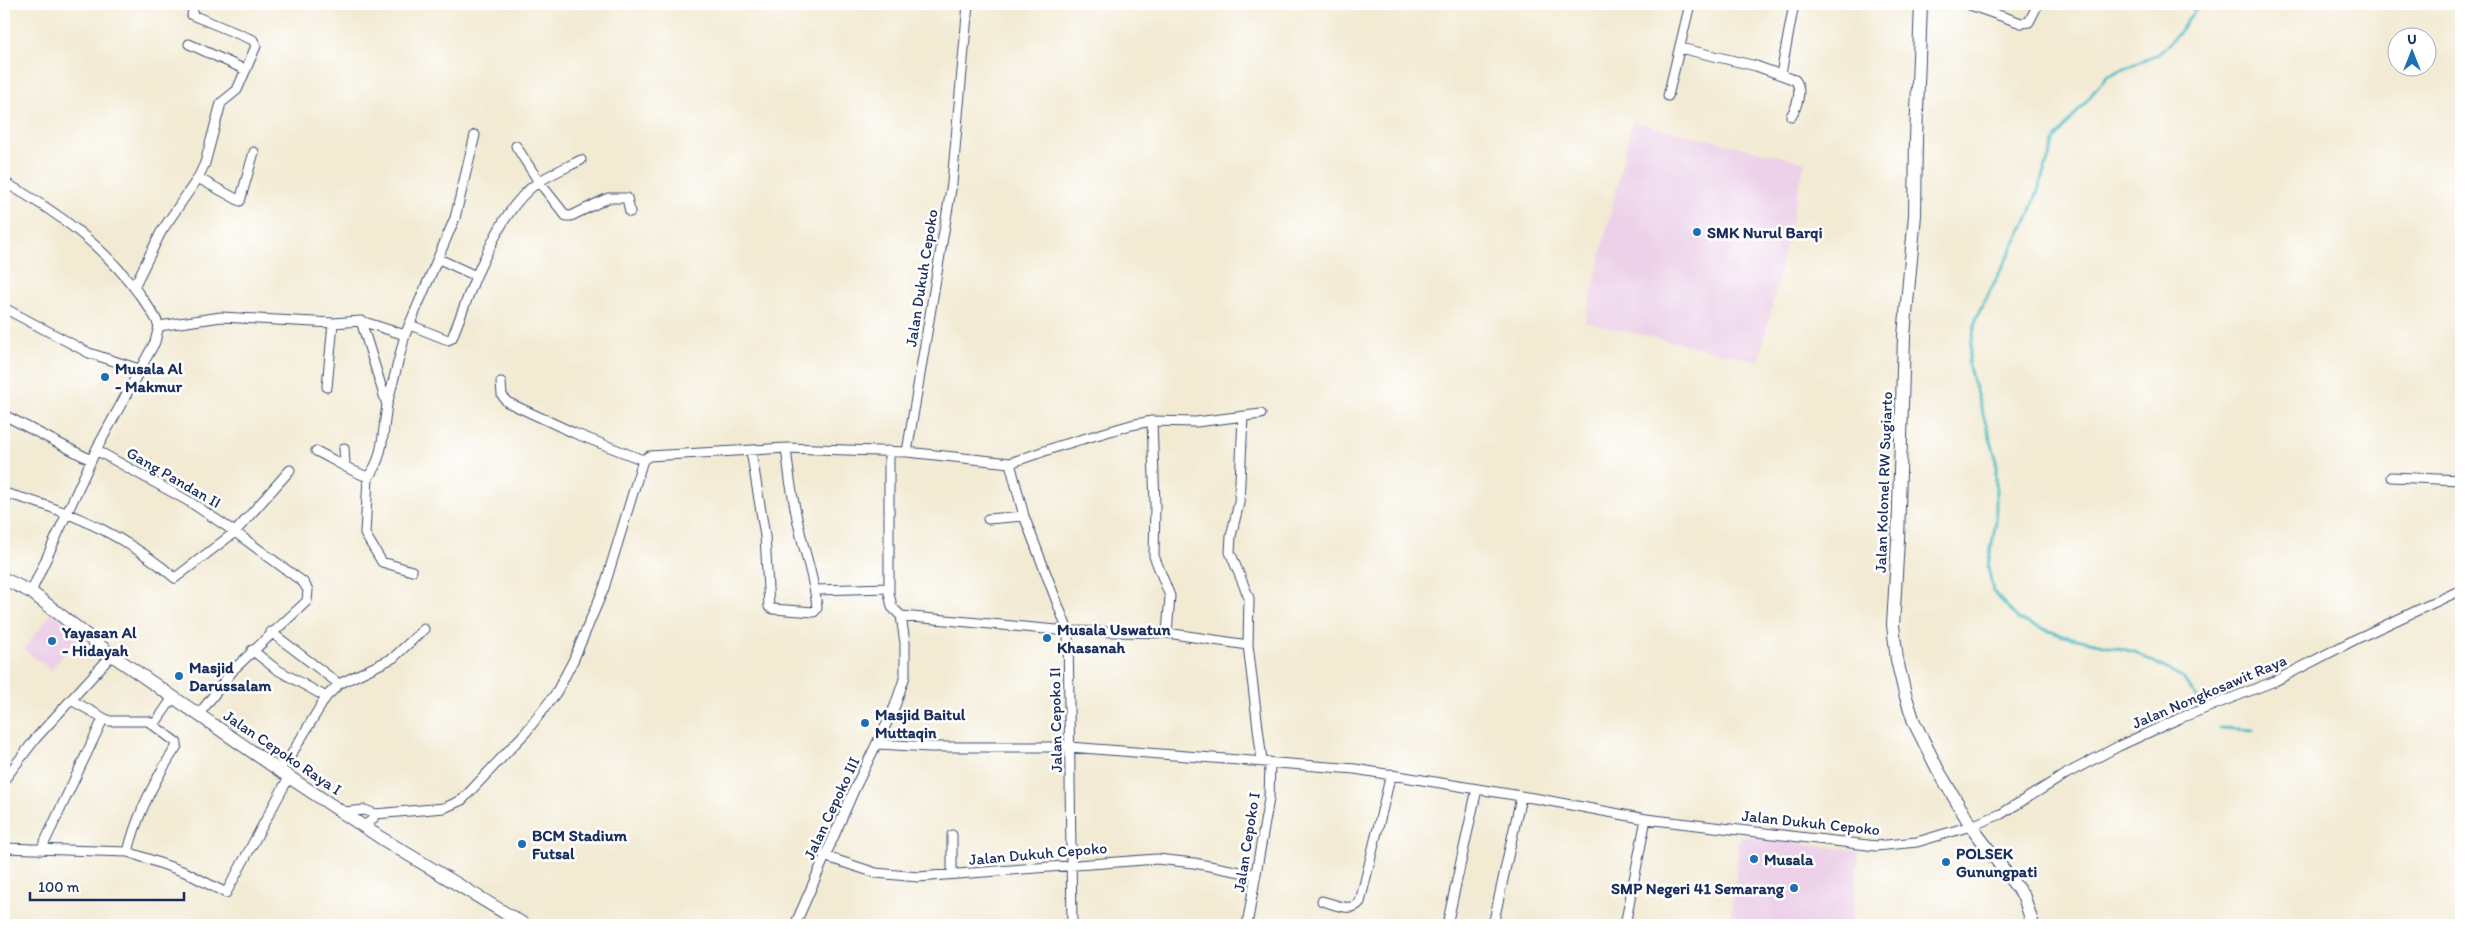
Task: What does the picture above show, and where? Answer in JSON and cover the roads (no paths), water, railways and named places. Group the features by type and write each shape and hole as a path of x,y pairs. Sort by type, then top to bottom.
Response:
{"main road":[{"name":"Jalan Kolonel RW Sugiarto","path":"1921,4 1915,215 1904,336 1898,540 1893,625 1897,660 1904,694 1914,722 1938,770 1971,826 2024,897 2033,925"},
{"name":"Jalan Cepoko Raya I","path":"4,579 31,592 112,655 284,773 430,868 525,925"}],"street":[{"path":"134,287 161,232 206,163 221,103 237,90 256,43 192,15 194,4"},
{"name":"Jalan Dukuh Cepoko","path":"907,452 952,183 968,4"},
{"path":"1668,96 1690,4"},
{"path":"1781,74 1794,4"},
{"path":"1967,4 2021,23 2029,22 2038,4"},
{"path":"189,44 246,70"},
{"path":"1680,48 1781,74 1798,82 1796,107 1791,116"},
{"path":"412,571 382,562 365,534 368,477 375,469 379,459 387,405 405,335 455,218 476,135"},
{"path":"516,146 539,182 566,216 616,197 627,198 630,212"},
{"path":"198,178 240,201 254,152"},
{"path":"410,325 448,340 452,338 476,276 494,240 518,200 539,182 581,160"},
{"path":"4,182 49,208 90,239 134,287 160,326 155,342 91,460 31,592"},
{"path":"439,259 476,276"},
{"path":"4,308 89,353 139,369"},
{"path":"160,326 221,316 333,323 361,321 405,335"},
{"path":"361,321 387,405"},
{"path":"327,387 333,323"},
{"path":"501,382 502,395 507,402 574,433 643,460"},
{"path":"344,812 365,810 375,814 444,808 462,800 526,732 556,693 573,661 604,588 643,460 649,456 786,448 907,452 1010,463 1059,446 1131,425 1152,421 1196,422 1261,414"},
{"path":"4,415 91,460"},
{"path":"1243,417 1239,503 1230,552 1249,598 1248,645 1266,761"},
{"path":"1152,421 1156,505 1154,556 1170,596 1167,633"},
{"path":"344,448 345,464"},
{"path":"752,450 765,536 769,607 773,609 814,612 818,608 816,590 788,475 786,448"},
{"name":"Gang Pandan II","path":"96,450 190,502 236,532 303,582 308,590 306,602 271,632"},
{"path":"316,451 345,464 354,472 368,477"},
{"name":"Jalan Cepoko III","path":"795,925 855,788 896,706 905,676 905,643 901,616 892,607 889,588 889,451"},
{"name":"Jalan Cepoko II","path":"1010,463 1024,516 1068,631 1072,925"},
{"path":"4,493 67,513 131,544 175,578 236,532 290,470"},
{"path":"2391,477 2461,480"},
{"path":"988,519 1024,516"},
{"path":"816,590 889,588"},
{"name":"Jalan Nongkosawit Raya","path":"1971,826 2001,814 2066,774 2119,746 2275,681 2461,590"},
{"path":"901,616 1068,631 1167,633 1248,645"},
{"path":"4,848 128,852 185,872 226,893 291,755 326,697 340,684 393,658 424,629"},
{"path":"199,714 234,669 271,632 340,684"},
{"path":"252,650 276,669 326,697"},
{"path":"4,780 36,738 112,655"},
{"path":"154,724 174,696"},
{"path":"71,700 103,719 115,722 142,720 154,724 176,740 177,746 140,812 128,852"},
{"path":"41,850 103,719"},
{"name":"Jalan Dukuh Cepoko","path":"878,744 930,747 1069,747 1355,768 1646,819 1876,846 1917,842 1971,826"},
{"name":"Jalan Cepoko I","path":"1247,925 1270,799 1266,761"},
{"path":"1322,901 1350,908 1356,907 1360,902 1391,774"},
{"path":"1447,925 1477,789"},
{"path":"1494,925 1521,797"},
{"path":"364,826 373,819 375,814"},
{"path":"1625,925 1646,819"},
{"path":"952,835 952,874"},
{"name":"Jalan Dukuh Cepoko","path":"824,856 876,873 918,877 1071,867 1157,859 1194,863 1256,875"}],"waterway":[{"path":"2199,4 2179,33 2159,54 2107,76 2055,139 2030,214 1976,318 1968,364 1996,458 1996,521 1988,566 1993,591 2019,620 2063,636 2135,652 2182,677 2202,705"},
{"path":"2220,728 2253,730"}],"place":[{"name":"SMK Nurul Barqi","path":"1697,232"},
{"name":"Musala Al - Makmur","path":"105,377"},
{"name":"Musala Uswatun Khasanah","path":"1047,638"},
{"name":"Yayasan Al - Hidayah","path":"52,641"},
{"name":"Masjid Darussalam","path":"179,676"},
{"name":"Masjid Baitul Muttaqin","path":"865,723"},
{"name":"BCM Stadium Futsal","path":"522,844"},
{"name":"Musala","path":"1754,859"},
{"name":"POLSEK Gunungpati","path":"1946,862"},
{"name":"SMP Negeri 41 Semarang","path":"1794,888"}]}
